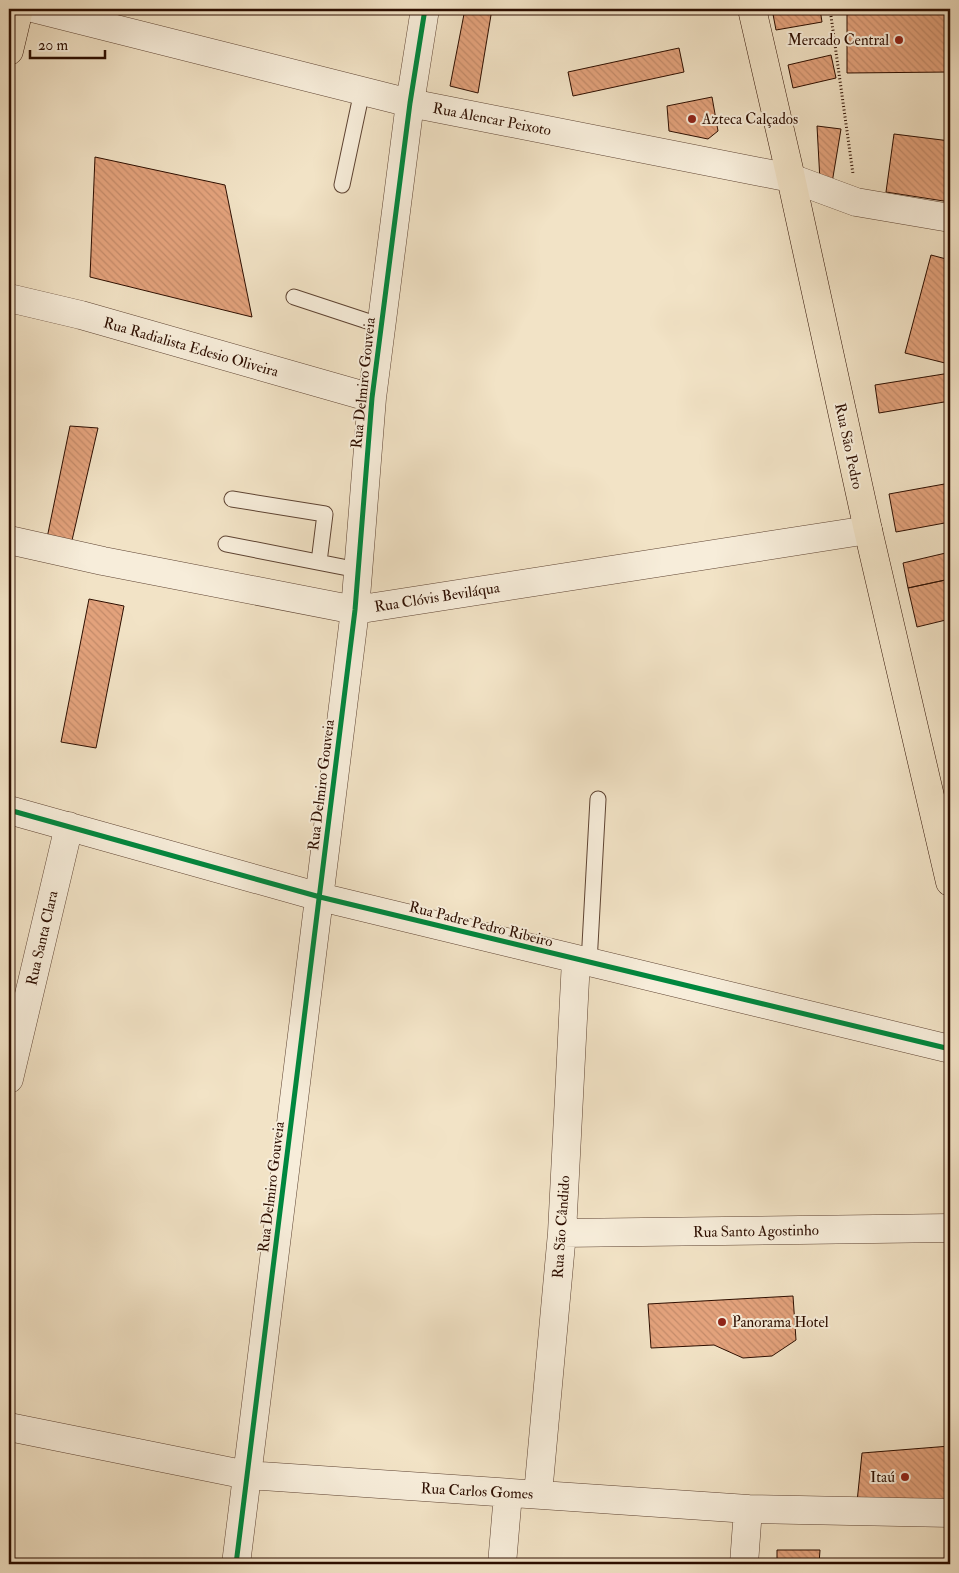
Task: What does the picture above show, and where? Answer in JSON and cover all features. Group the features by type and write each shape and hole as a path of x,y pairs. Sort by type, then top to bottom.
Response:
{"highway":[{"path":"9,51 19,9"},
{"name":"Rua São Pedro","path":"752,9 868,530 950,882"}],"street":[{"name":"Rua Alencar Peixoto","path":"36,9 410,103 791,178 856,202 950,218"},
{"name":"Rua Delmiro Gouveia","path":"236,1564 355,610 372,398 410,103 425,9"},
{"name":"Rua Radialista Edesio Oliveira","path":"9,298 80,315 372,398"},
{"name":"Rua Clóvis Beviláqua","path":"9,540 103,561 355,610 868,530"},
{"name":"Rua Padre Pedro Ribeiro","path":"9,810 320,897 583,962 950,1049"},
{"name":"Rua Santa Clara","path":"9,1079 69,826"},
{"name":"Rua São Cândido","path":"538,1494 562,1233 583,962"},
{"name":"Rua Santo Agostinho","path":"562,1233 950,1228"},
{"name":"Rua Carlos Gomes","path":"9,1427 247,1475 748,1509 950,1513"},
{"path":"502,1564 508,1494"},
{"path":"744,1564 748,1509"}],"lane":[{"path":"342,186 362,91"},
{"path":"294,297 382,326"},
{"path":"232,499 325,514 318,562"},
{"path":"226,544 358,570"},
{"path":"583,962 598,799"}],"path":[{"path":"830,9 856,202"}],"building":[{"path":"465,9 492,9 478,93 450,86"},
{"path":"772,9 820,9 822,22 776,30"},
{"name":"Mercado Central","path":"847,9 950,9 950,72 847,73"},
{"path":"679,48 684,72 573,96 568,72"},
{"path":"831,55 836,78 793,88 788,65"},
{"name":"Azteca Calçados","path":"712,97 718,131 708,139 669,131 667,106"},
{"path":"817,126 841,129 832,183 820,181"},
{"path":"894,134 950,141 950,202 886,192"},
{"path":"95,157 225,185 252,317 90,277"},
{"path":"931,255 950,260 949,364 905,353"},
{"path":"950,373 950,401 879,413 875,385"},
{"path":"70,426 98,428 70,549 46,543"},
{"path":"950,483 950,522 896,532 889,494"},
{"path":"950,552 950,579 908,588 903,563"},
{"path":"950,579 950,619 917,627 908,588"},
{"path":"89,599 124,606 96,748 61,742"},
{"path":"950,796 950,826 939,798"},
{"name":"Panorama Hotel","path":"793,1296 796,1340 772,1356 743,1358 714,1345 651,1348 648,1304"},
{"name":"Itaú","path":"950,1446 950,1506 857,1502 862,1453"},
{"path":"777,1550 820,1550 819,1564 777,1564"}],"cycle path":[{"path":"236,1564 355,610 372,398 410,103 425,9"},
{"path":"9,810 320,897 950,1049"}],"place":[{"name":"Mercado Central","path":"899,40"},
{"name":"Azteca Calçados","path":"692,119"},
{"name":"Panorama Hotel","path":"722,1322"},
{"name":"Itaú","path":"905,1477"}]}
